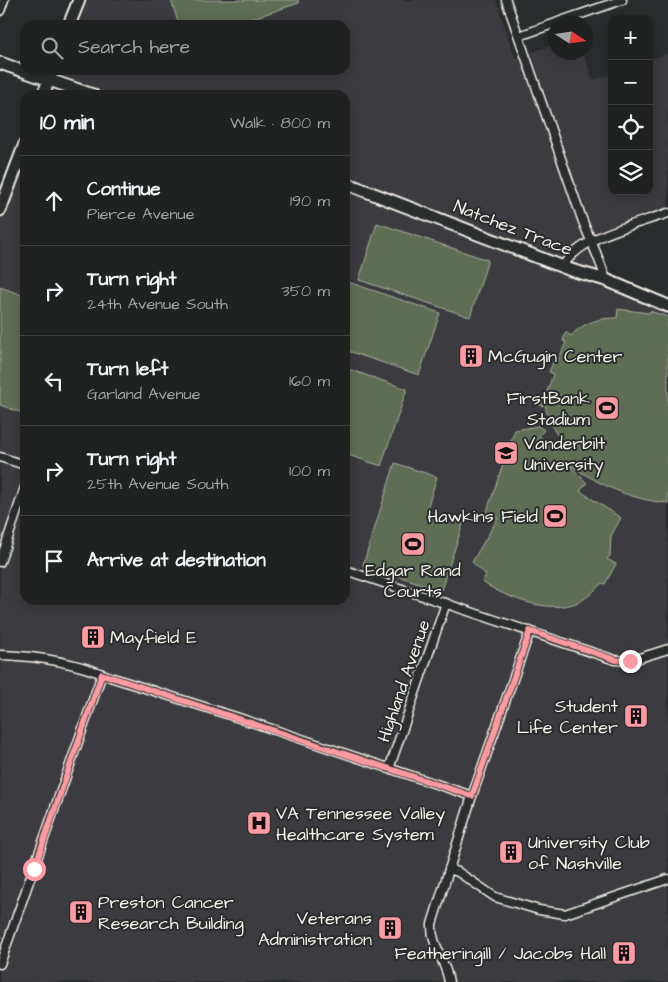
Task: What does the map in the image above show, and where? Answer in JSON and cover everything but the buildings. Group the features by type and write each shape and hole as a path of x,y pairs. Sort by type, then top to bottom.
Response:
{"main road":[{"path":"71,20 79,0"},
{"path":"0,63 20,68"},
{"path":"46,90 50,75 82,90"},
{"path":"0,210 20,157"},
{"name":"Natchez Trace","path":"350,185 563,266 606,280 668,306"}],"street":[{"path":"0,11 4,0"},
{"path":"506,0 606,280"},
{"path":"580,15 622,0"},
{"path":"519,36 548,26"},
{"path":"563,266 567,260 591,241 668,213"},
{"path":"0,457 20,463"},
{"path":"0,562 20,502"},
{"path":"350,572 623,661 639,659 668,650"},
{"name":"Highland Avenue","path":"389,768 446,603"},
{"path":"448,982 432,932 432,924 472,796 530,631"},
{"path":"0,655 44,659 102,674 472,796"},
{"path":"0,964 102,674"},
{"path":"449,869 458,872 495,896 539,910 565,914 668,879"}],"shaded area":[{"name":"Vanderbilt University","path":"88,0 496,0 515,58 548,46 548,60 586,60 593,80 608,75 608,195 653,195 653,59 668,53 668,213 591,241 606,280 668,306 668,982 0,982 0,212 20,158 20,605 350,605 350,90 45,90 52,75 350,75 350,20 78,20"}],"green space":[{"path":"171,0 298,0 299,3 247,20 177,20"},
{"path":"377,223 488,260 470,317 359,280"},
{"path":"350,283 440,313 419,375 350,352"},
{"path":"0,287 20,294 20,412 0,405"},
{"path":"618,309 649,313 650,311 668,317 668,503 628,495 615,490 567,463 587,483 580,491 621,518 611,536 610,556 607,559 616,564 605,584 602,583 587,597 573,604 546,606 518,600 482,582 486,575 472,562 498,518 486,514 514,432 515,430 538,426 544,430 539,436 555,451 563,443 551,424 545,401 543,406 538,404 541,396 545,397 553,374 549,372 554,360 558,361 566,342 563,341 566,332 571,336 581,327 592,322 617,318"},
{"path":"350,370 407,389 381,466 350,456"},
{"name":"Edgar Rand Courts","path":"395,463 437,477 426,512 463,524 441,590 363,565"}],"place":[{"name":"McGugin Center","path":"471,356"},
{"name":"FirstBank Stadium","path":"607,408"},
{"name":"Vanderbilt University","path":"506,453"},
{"name":"Hawkins Field","path":"555,516"},
{"name":"Edgar Rand Courts","path":"413,544"},
{"name":"Mayfield E","path":"93,637"},
{"name":"Student Life Center","path":"636,716"},
{"name":"VA Tennessee Valley Healthcare System","path":"259,823"},
{"name":"University Club of Nashville","path":"511,852"},
{"name":"Preston Cancer Research Building","path":"81,912"},
{"name":"Veterans Administration","path":"390,928"},
{"name":"Featheringill / Jacobs Hall","path":"624,953"}],"route":[{"path":"34,869 102,674 472,796 530,631 616,660 630,661"}]}
